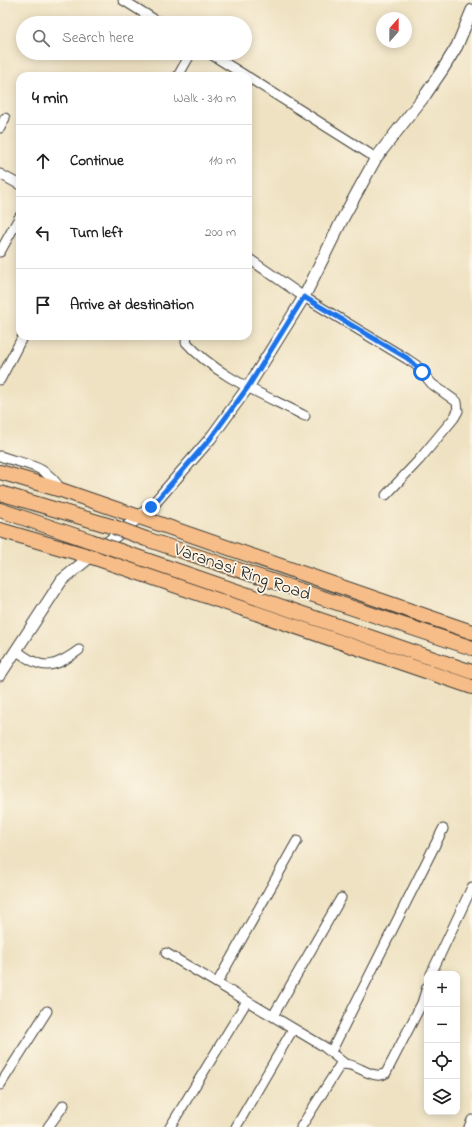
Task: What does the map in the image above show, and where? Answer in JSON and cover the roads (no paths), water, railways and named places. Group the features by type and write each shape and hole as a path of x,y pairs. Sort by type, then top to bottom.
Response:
{"highway":[{"path":"0,472 61,490 472,632"},
{"name":"Varanasi Ring Road","path":"0,493 114,527 472,648"},
{"name":"Varanasi Ring Road","path":"0,510 472,672"},
{"path":"0,530 92,557 472,687"}],"street":[{"path":"123,0 149,16"},
{"path":"0,675 62,580 92,557 151,507 210,439 248,387 304,297 343,218 376,158 444,69 457,46 472,10"},
{"path":"180,72 187,60"},
{"path":"220,60 239,72"},
{"path":"252,80 376,158"},
{"path":"0,128 5,118"},
{"path":"0,174 16,183"},
{"path":"0,252 16,223"},
{"path":"252,261 304,297 407,358 416,365 432,384 457,402 458,411 454,418 386,495"},
{"path":"0,380 21,340"},
{"path":"186,340 186,342 195,352 226,374 305,416"},
{"path":"0,456 46,472 54,478 61,490"},
{"path":"16,650 28,660 42,665 52,665 62,662 79,650"},
{"path":"331,1052 443,829"},
{"path":"217,984 297,841"},
{"path":"432,971 472,887"},
{"path":"273,1016 341,898"},
{"path":"166,953 273,1016 331,1052 345,1064 378,1075 386,1073 424,996"},
{"path":"170,1127 247,1001"},
{"path":"0,1085 47,1011"},
{"path":"236,1127 292,1029"},
{"path":"300,1127 336,1069 345,1064"},
{"path":"48,1127 64,1105"},
{"path":"469,1127 472,1120"}]}
